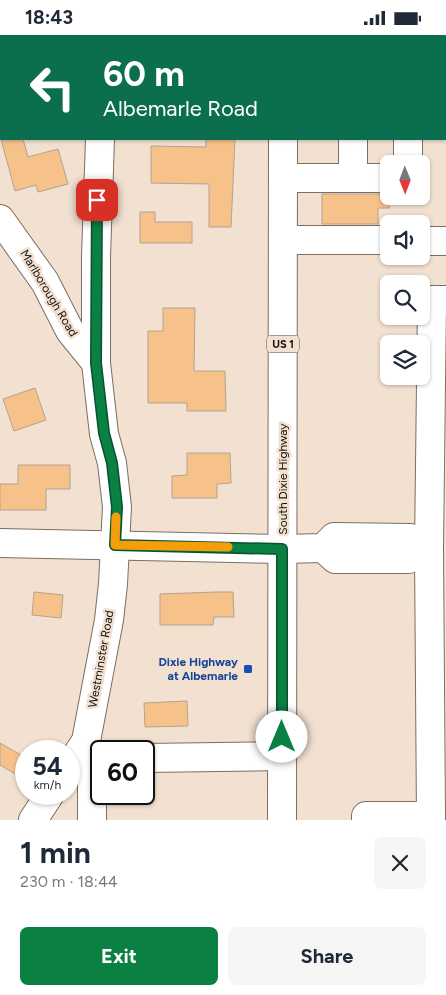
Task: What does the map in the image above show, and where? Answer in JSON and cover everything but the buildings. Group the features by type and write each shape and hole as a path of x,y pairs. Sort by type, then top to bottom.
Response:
{"street":[{"path":"100,140 96,257 96,363 104,433 112,463 117,507 115,545"},
{"name":"South Dixie Highway","path":"282,820 283,140"},
{"path":"353,140 353,178"},
{"path":"408,140 408,155"},
{"path":"283,178 380,178"},
{"name":"Marlborough Road","path":"0,219 45,282 70,331 96,363"},
{"path":"283,240 380,241"},
{"path":"430,241 446,241"},
{"path":"366,820 366,816 431,818 438,579 431,541 432,300 446,300"},
{"path":"0,543 282,549 323,548 335,559 410,559 431,541"},
{"name":"Westminster Road","path":"80,750 86,741 109,620 115,545"},
{"path":"86,741 92,786 92,820"},
{"path":"155,758 282,757"},
{"path":"33,820 43,805"}],"slow traffic":[{"path":"116,517 115,545 228,547"}],"place":[{"name":"Dixie Highway at Albemarle","path":"248,669"}],"route":[{"path":"97,200 96,363 104,433 112,463 117,507 115,545 282,549 282,737"}]}
